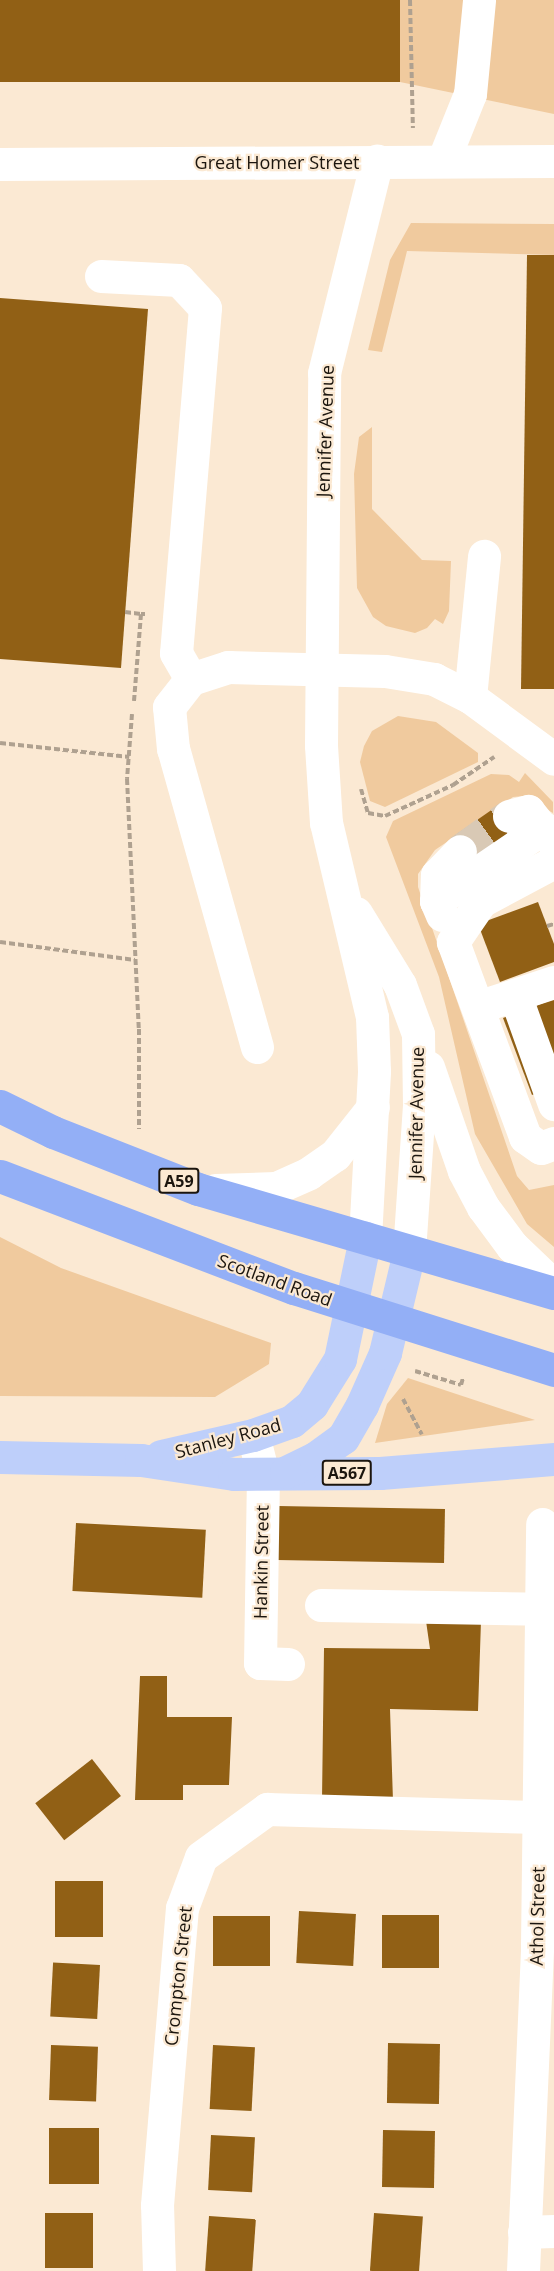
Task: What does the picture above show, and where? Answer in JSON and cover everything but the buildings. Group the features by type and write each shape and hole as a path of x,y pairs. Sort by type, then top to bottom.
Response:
{"highway":[{"name":"A59","path":"0,1106 198,1189 554,1293"},
{"name":"Scotland Road","path":"0,1176 353,1308 554,1370"}],"main road":[{"name":"Stanley Road","path":"141,1460 253,1435 292,1421 312,1404 340,1359 353,1308 365,1238"},
{"name":"Stanley Road","path":"272,1474 315,1458 343,1438 377,1374 394,1320 409,1252"},
{"name":"Stanley Road","path":"0,1457 141,1460 234,1474 380,1473 554,1459"}],"street":[{"path":"429,161 470,94 479,0"},
{"name":"Jennifer Avenue","path":"365,1238 373,1107 372,1017 326,823 323,776 324,373 377,161"},
{"name":"Great Homer Street","path":"0,164 554,161"},
{"path":"101,276 179,280 205,308 176,653 191,679"},
{"path":"470,697 484,556"},
{"path":"257,1047 173,749 169,707 191,679 228,666 322,672 385,671 434,678 470,697 554,759"},
{"path":"436,902 549,835 528,811 509,816"},
{"path":"460,851 437,875 436,902 525,1137 542,1148 554,1143"},
{"path":"453,942 481,901 554,861"},
{"name":"Jennifer Avenue","path":"340,886 400,985 417,1034 417,1166 409,1252"},
{"path":"477,1007 554,982"},
{"path":"515,995 554,1104"},
{"path":"417,1034 474,1192 512,1246 554,1286"},
{"path":"198,1189 256,1191 291,1182 335,1155 373,1107"},
{"name":"Hankin Street","path":"253,1435 272,1474 260,1663 288,1664"},
{"name":"Athol Street","path":"523,2271 539,2231 545,1946 539,1817 548,1643 542,1609 542,1524"},
{"path":"321,1605 542,1609"},
{"name":"Crompton Street","path":"159,2271 157,2205 182,1908 201,1857 267,1809 539,1817"}],"path":[{"path":"410,0 429,161"},
{"path":"125,612 179,617"},
{"path":"139,1166 129,757 141,614"},
{"path":"323,776 357,775 368,813 385,816 453,785 525,737"},
{"path":"0,743 129,757"},
{"path":"547,926 554,924"},
{"path":"0,942 135,960"}],"shaded area":[{"path":"400,0 554,0 554,114 400,82"},
{"path":"411,223 554,224 554,255 407,251 382,352 368,350 390,260"},
{"path":"372,427 372,509 422,560 451,561 449,611 443,624 435,619 427,628 415,633 386,626 373,617 357,588 354,474 359,437"},
{"path":"398,716 436,722 478,753 478,762 385,807 370,801 360,762 364,746 372,731"},
{"path":"525,773 553,802 553,813 524,796 513,797 435,850 418,874 418,887 517,1176 529,1190 554,1185 554,1247 527,1224 475,1134 439,977 386,837 393,821 491,774 509,775 519,782"},
{"path":"0,1237 61,1268 271,1343 269,1364 215,1397 0,1396"},
{"path":"408,1378 535,1420 375,1443 387,1404"}],"tunnel":[{"path":"460,851 509,816"}]}
